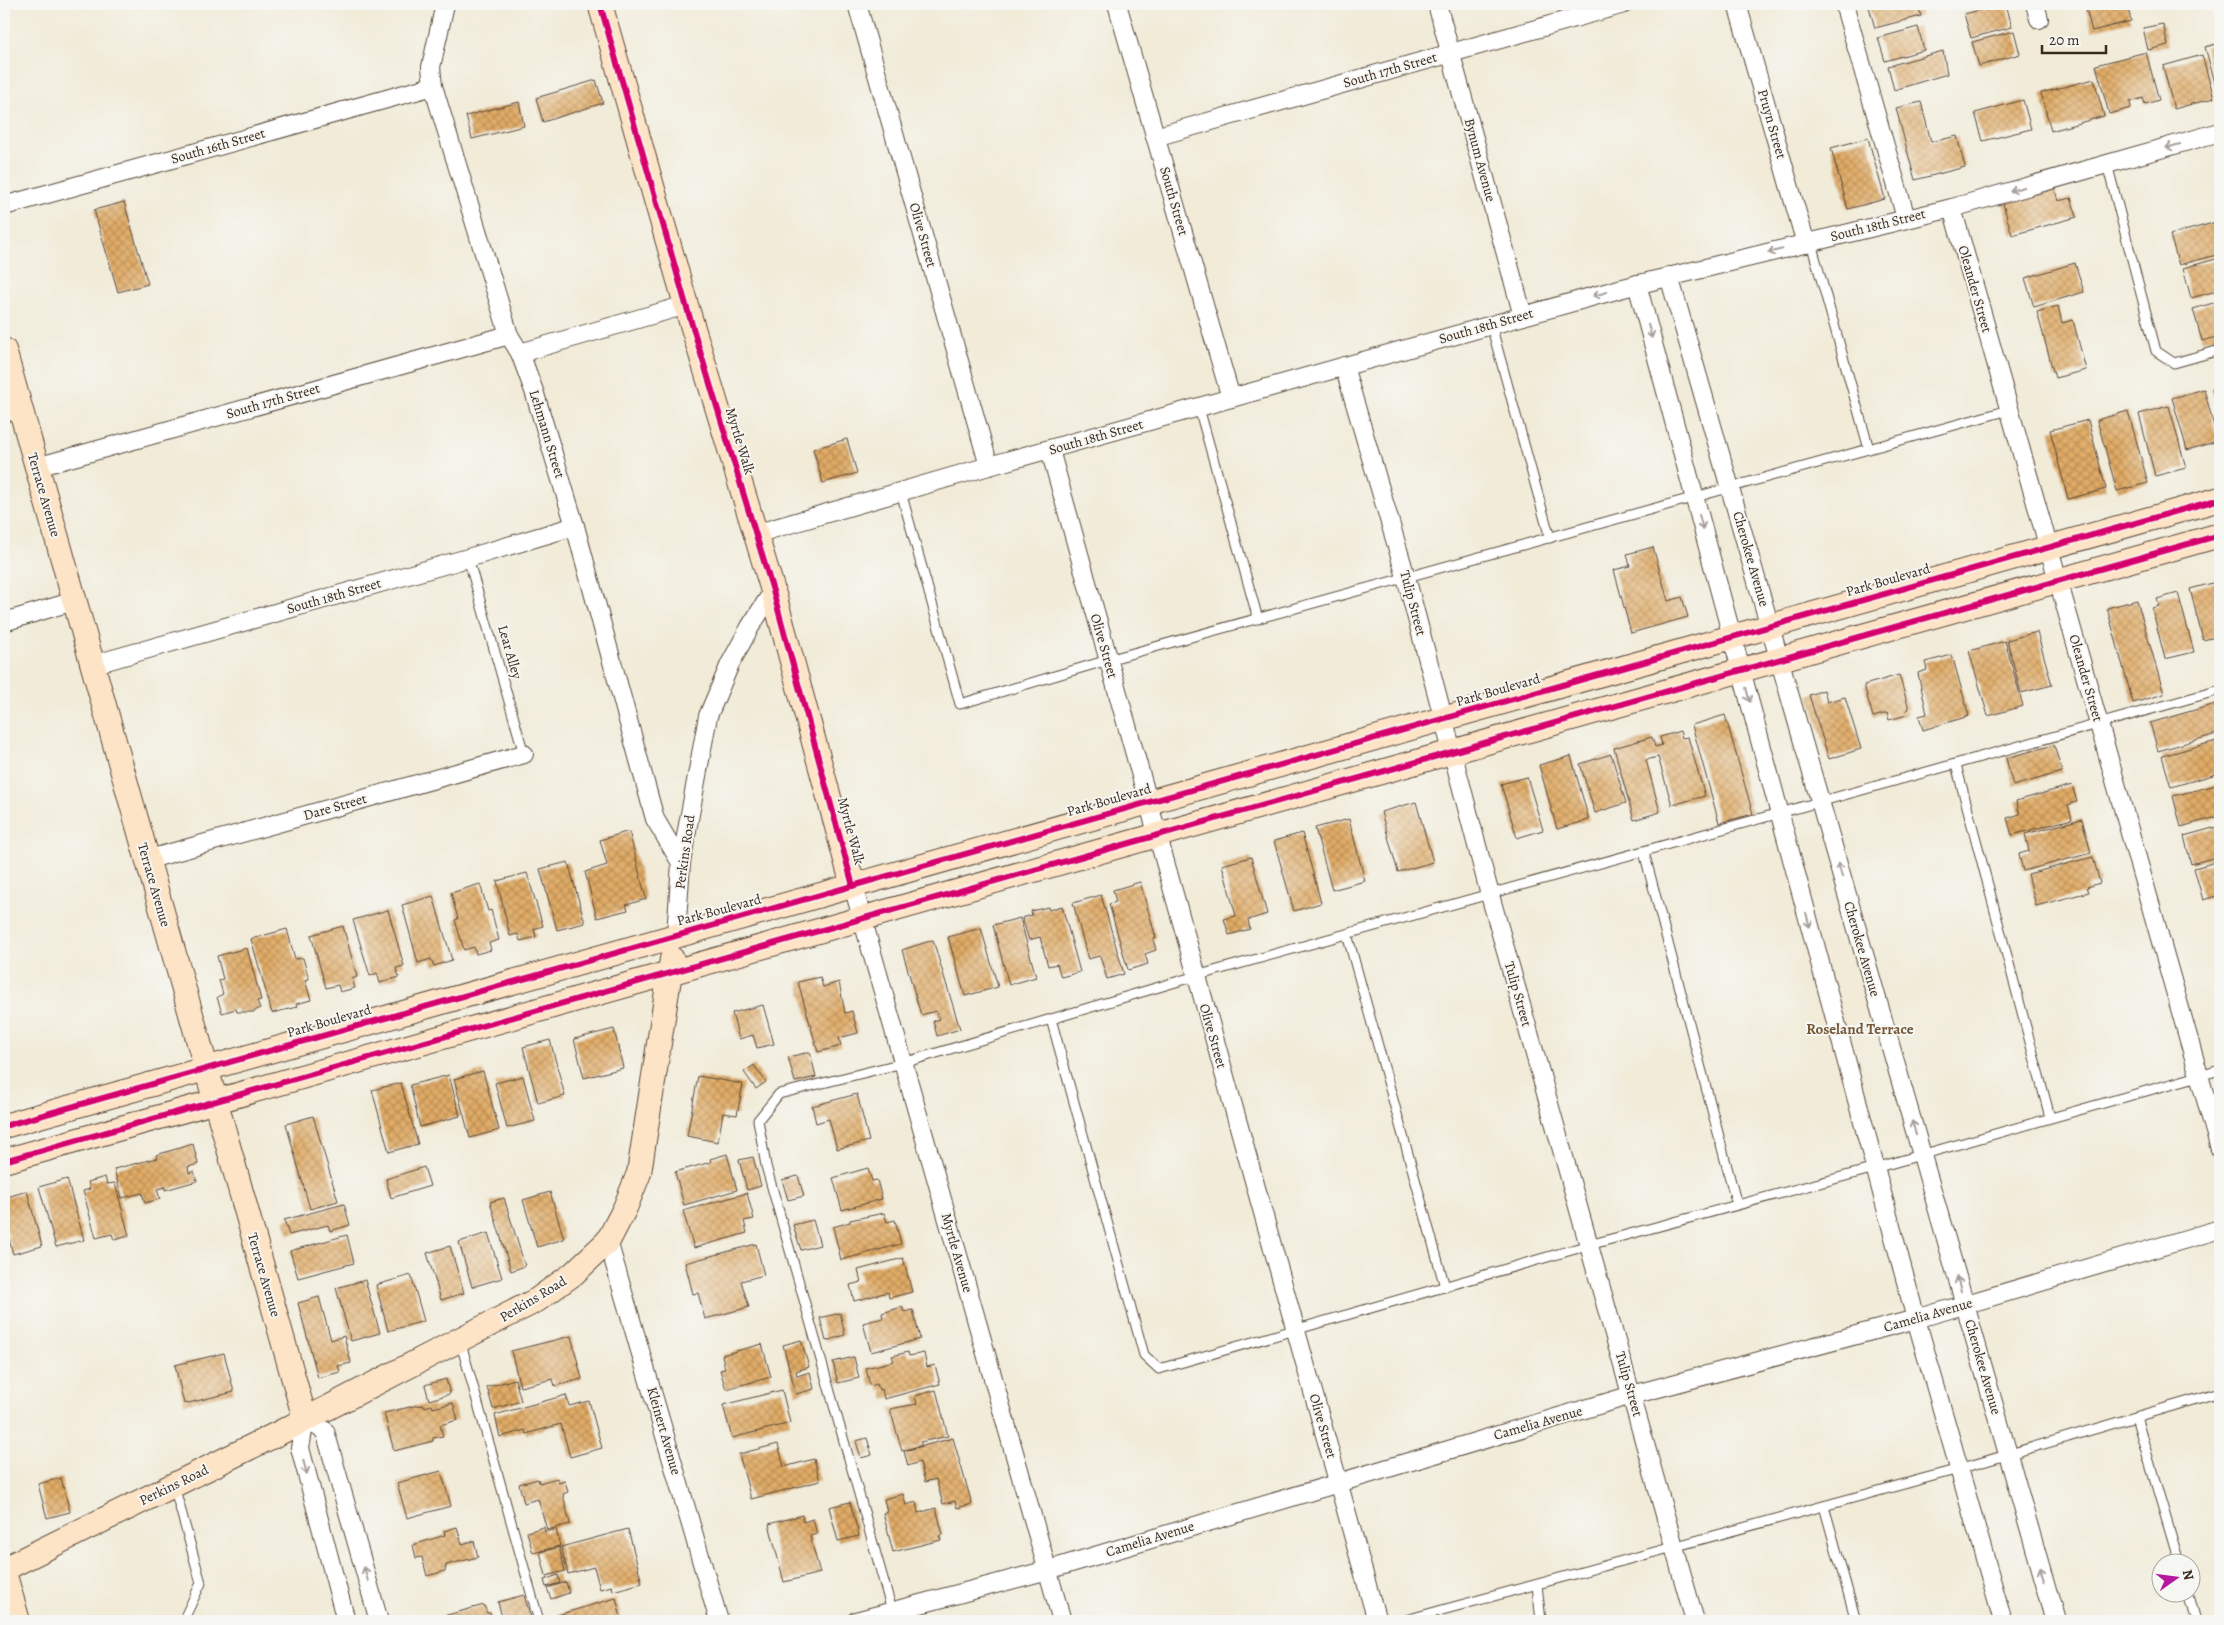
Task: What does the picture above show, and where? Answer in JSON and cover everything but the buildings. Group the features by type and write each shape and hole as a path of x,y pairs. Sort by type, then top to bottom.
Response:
{"street":[{"name":"Lehmann Street","path":"445,4 431,67 433,86 509,335 520,353 534,391 575,526 655,819 681,863"},
{"name":"Myrtle Walk","path":"600,4 686,305 773,591 853,886"},
{"name":"Olive Street","path":"857,4 990,466"},
{"name":"South Street","path":"1117,4 1231,398"},
{"name":"Bynum Avenue","path":"1437,4 1522,316"},
{"name":"South 17th Street","path":"1155,137 1624,4"},
{"name":"Pruyn Street","path":"1738,4 1808,243"},
{"path":"1844,4 1906,218"},
{"name":"South 16th Street","path":"4,206 433,86"},
{"name":"South 18th Street","path":"755,534 1637,284 1952,208 2220,132"},
{"name":"Oleander Street","path":"1952,208 2220,1149"},
{"name":"Cherokee Avenue","path":"1669,276 2056,1621"},
{"path":"1637,284 1916,1319 2003,1621"},
{"path":"520,353 686,305"},
{"name":"South 17th Street","path":"37,468 509,335"},
{"name":"Terrace Avenue","path":"4,350 12,411 37,468 305,1419 300,1448 346,1621"},
{"name":"Tulip Street","path":"1344,366 1406,577 1490,895 1695,1621"},
{"name":"Olive Street","path":"1050,450 1377,1621"},
{"name":"Park Boulevard","path":"4,1126 2220,499"},
{"name":"South 18th Street","path":"92,665 575,526"},
{"path":"4,1161 2220,535"},
{"name":"Perkins Road","path":"4,1570 537,1300 573,1274 608,1241 625,1208 639,1173 671,972 676,935 681,863 708,716 730,664 750,627 773,591"},
{"path":"4,622 74,601"},
{"name":"Dare Street","path":"146,860 524,754"},
{"name":"Myrtle Avenue","path":"853,886 1062,1621"},
{"name":"Camelia Avenue","path":"856,1621 893,1616 1632,1395 1916,1319 2220,1230"},
{"name":"Kleinert Avenue","path":"608,1241 719,1621"},
{"path":"305,1419 325,1431 379,1621"},
{"path":"4,1570 18,1621"}],"lane":[{"path":"2107,164 2156,350 2174,363 2220,350"},
{"path":"1808,243 1869,449"},
{"path":"1491,325 1550,538"},
{"path":"1199,408 1258,618"},
{"path":"901,492 960,704 1108,660 2009,410"},
{"name":"Lear Alley","path":"468,558 524,754"},
{"path":"893,1616 766,1166 758,1120 779,1094 903,1063 1196,976 1779,815 2220,690"},
{"path":"1956,765 2050,1117"},
{"path":"1644,852 1737,1205"},
{"path":"1347,934 1445,1287"},
{"path":"1051,1019 1144,1355 1159,1369 2220,1070"},
{"path":"460,1340 539,1621"},
{"path":"1402,1621 1959,1470 2220,1392"},
{"path":"2136,1417 2176,1552"},
{"path":"174,1485 202,1583 183,1621"},
{"path":"1824,1506 1856,1621"},
{"path":"1537,1585 1541,1621"},
{"path":"2191,1602 2196,1621"}],"cycle path":[{"path":"600,4 686,305 773,591 853,886"},
{"path":"4,1126 2220,499"},
{"path":"4,1161 2220,535"}],"district":[{"name":"Roseland Terrace","path":"1860,1029"}]}
